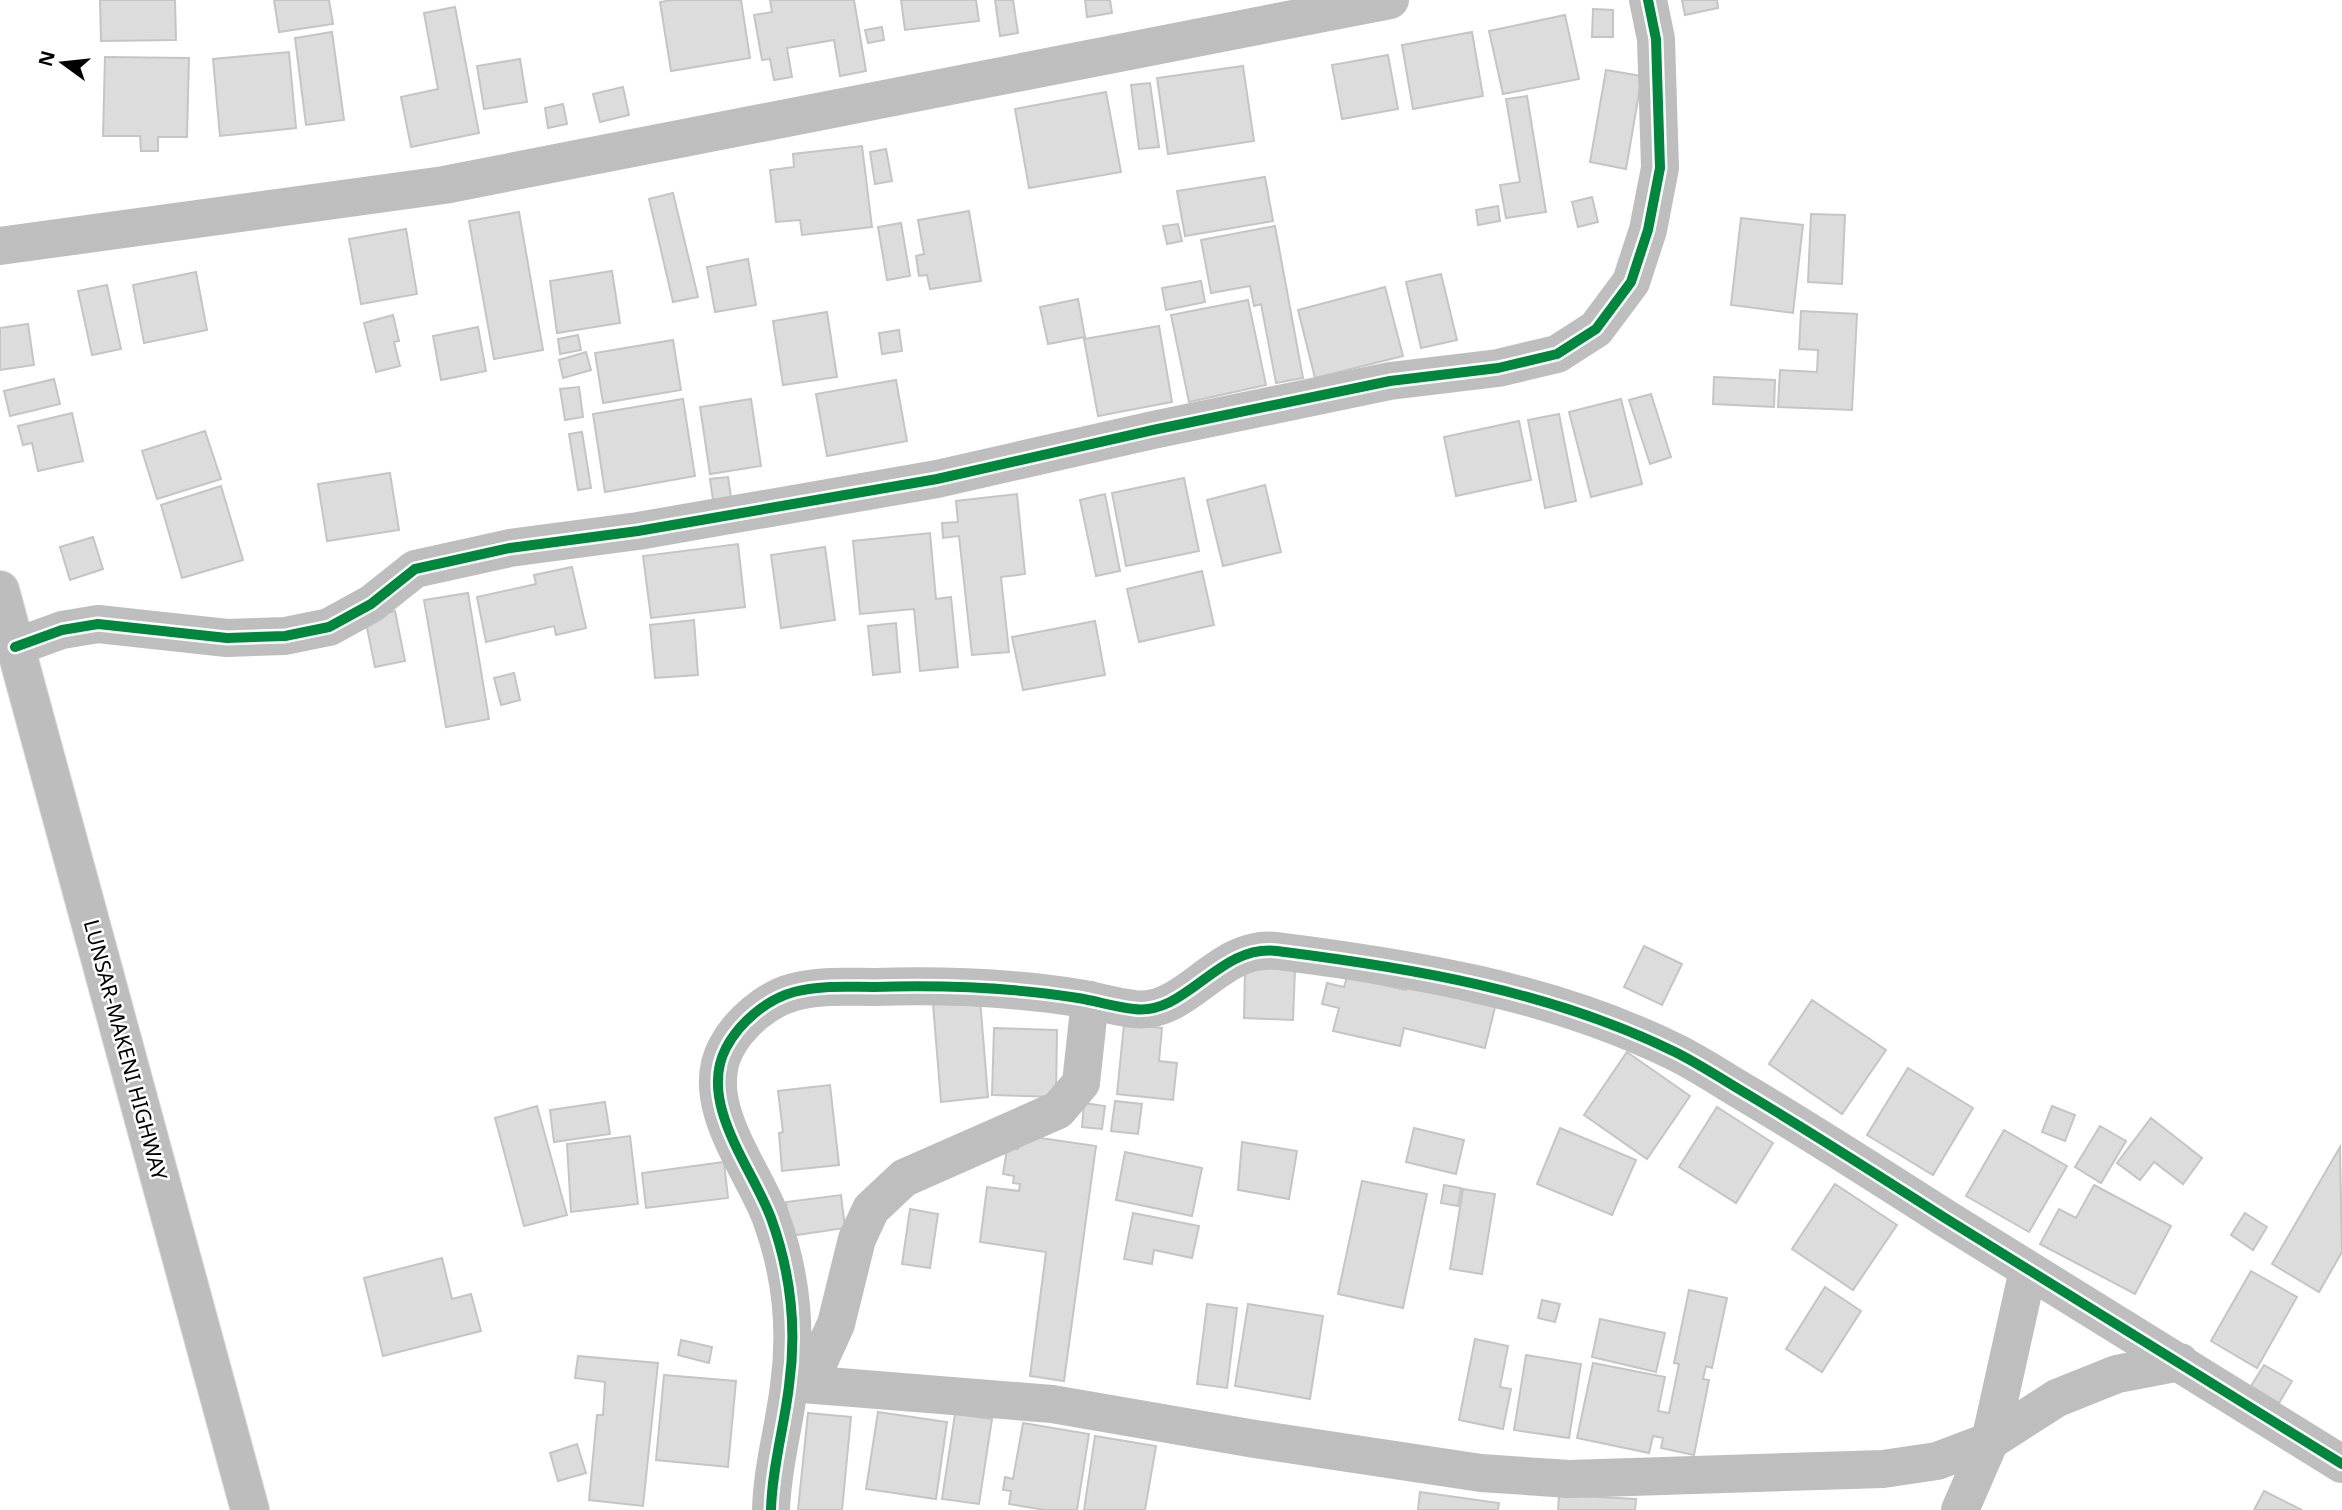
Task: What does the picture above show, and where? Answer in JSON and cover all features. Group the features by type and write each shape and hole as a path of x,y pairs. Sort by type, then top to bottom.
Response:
{"main road":[{"name":"LUNSAR-MAKENI HIGHWAY","path":"0,590 250,1510"}],"street":[{"path":"0,246 444,185 1390,0"},
{"path":"15,647 62,630 98,624 227,638 285,636 329,627 371,604 415,569 496,551 638,531 937,479 1153,430 1377,384 1498,368 1557,355 1596,329 1631,282 1648,230 1660,168 1656,40 1648,0"},
{"path":"799,1383 790,1281 771,1216 725,1118 717,1085 725,1050 738,1030 765,1005 793,992 828,988 988,987 1090,1000 1141,1011 1168,1003 1233,958 1266,950 1378,965 1476,983 1585,1015 1675,1052 1807,1130 2342,1464"},
{"path":"771,1510 771,1488 799,1383 836,1324 857,1239 871,1209 905,1178 1058,1110 1071,1098 1081,1083 1090,1000"},
{"path":"1960,1510 1990,1441 2028,1270"},
{"path":"799,1383 1052,1404 1255,1439 1480,1473 1569,1479 1883,1469 1937,1461 1990,1441 2057,1398 2117,1374 2180,1362"}],"building":[{"path":"100,0 175,0 176,40 101,41"},
{"path":"274,0 329,0 333,24 279,32"},
{"path":"741,0 750,58 671,71 660,2"},
{"path":"770,0 854,0 866,71 840,76 834,40 787,48 792,77 774,80 770,59 762,60 754,15 772,12"},
{"path":"901,0 976,0 979,21 905,30"},
{"path":"995,0 1013,0 1018,33 1000,36"},
{"path":"1085,0 1110,0 1112,13 1087,17"},
{"path":"1682,0 1717,0 1718,8 1685,15"},
{"path":"455,7 479,133 411,147 401,97 438,89 424,13"},
{"path":"1593,9 1613,10 1613,37 1592,37"},
{"path":"1565,15 1579,79 1503,94 1489,31"},
{"path":"882,27 884,40 868,43 865,30"},
{"path":"332,32 344,120 306,125 295,38"},
{"path":"1472,32 1483,96 1413,109 1402,45"},
{"path":"289,52 296,128 220,136 213,59"},
{"path":"1388,55 1398,109 1342,119 1332,65"},
{"path":"105,57 189,58 187,137 158,137 158,151 141,151 140,136 103,136"},
{"path":"520,59 527,102 484,109 477,66"},
{"path":"1243,66 1254,141 1168,154 1157,78"},
{"path":"1606,70 1642,76 1626,169 1590,162"},
{"path":"1150,83 1159,147 1139,149 1131,85"},
{"path":"623,87 629,115 600,122 593,94"},
{"path":"1106,92 1121,172 1029,188 1015,109"},
{"path":"1527,96 1546,212 1506,218 1500,185 1520,182 1506,99"},
{"path":"563,104 567,124 548,128 545,108"},
{"path":"862,146 872,227 802,235 800,220 776,222 770,170 794,167 793,154"},
{"path":"886,149 892,181 875,184 870,152"},
{"path":"1265,177 1273,221 1185,236 1177,191"},
{"path":"673,193 698,297 673,302 649,199"},
{"path":"1592,197 1598,222 1578,227 1572,202"},
{"path":"1498,206 1500,221 1478,225 1476,210"},
{"path":"969,211 981,281 930,289 927,275 919,276 916,256 924,254 918,220"},
{"path":"519,212 543,350 494,359 469,221"},
{"path":"1811,214 1845,215 1842,284 1808,282"},
{"path":"1741,218 1803,225 1793,313 1731,305"},
{"path":"901,223 910,276 887,280 878,227"},
{"path":"1178,224 1182,241 1167,244 1163,226"},
{"path":"1275,226 1303,378 1276,383 1261,304 1254,306 1250,286 1211,293 1201,240"},
{"path":"406,229 417,294 361,304 349,239"},
{"path":"748,259 756,305 715,312 707,267"},
{"path":"612,271 620,323 557,333 550,281"},
{"path":"196,272 207,330 144,343 133,285"},
{"path":"1441,274 1457,340 1421,348 1406,282"},
{"path":"1201,281 1205,302 1166,310 1162,288"},
{"path":"107,285 121,349 92,355 78,291"},
{"path":"1385,287 1403,356 1315,378 1298,310"},
{"path":"1078,299 1085,337 1048,344 1040,307"},
{"path":"1248,300 1266,385 1189,402 1171,315"},
{"path":"1801,311 1857,314 1852,410 1778,407 1780,370 1817,372 1818,350 1799,349"},
{"path":"827,312 837,377 783,385 773,321"},
{"path":"393,315 399,341 394,342 400,366 376,372 364,323"},
{"path":"28,324 34,365 0,370 0,328"},
{"path":"1159,326 1172,402 1098,416 1084,339"},
{"path":"478,327 486,371 441,380 433,336"},
{"path":"899,330 902,351 882,354 879,333"},
{"path":"578,335 581,350 560,354 558,339"},
{"path":"673,340 681,390 603,403 595,353"},
{"path":"586,352 591,370 563,378 559,360"},
{"path":"1714,377 1775,380 1774,407 1713,404"},
{"path":"54,379 60,404 10,416 4,391"},
{"path":"896,380 907,441 827,456 816,394"},
{"path":"579,387 583,417 565,420 560,389"},
{"path":"1651,394 1671,457 1650,464 1629,400"},
{"path":"683,399 695,476 605,492 593,414"},
{"path":"751,399 761,466 710,474 700,407"},
{"path":"1621,399 1642,484 1591,497 1569,412"},
{"path":"72,413 83,461 38,471 32,443 23,445 18,426"},
{"path":"1559,414 1576,501 1545,508 1528,420"},
{"path":"1519,421 1531,480 1456,496 1444,437"},
{"path":"205,431 221,479 157,499 142,451"},
{"path":"582,432 591,488 578,490 569,434"},
{"path":"390,473 399,530 327,541 318,484"},
{"path":"728,477 731,497 713,500 710,479"},
{"path":"1184,478 1199,551 1126,566 1112,493"},
{"path":"1265,485 1281,552 1223,566 1207,500"},
{"path":"221,486 243,560 182,578 161,505"},
{"path":"1017,494 1025,574 1001,577 1009,652 972,655 959,536 943,538 942,523 958,522 956,501"},
{"path":"1105,494 1120,571 1096,576 1080,500"},
{"path":"930,533 936,599 951,597 958,667 920,671 914,609 860,614 853,541"},
{"path":"93,537 103,569 70,580 60,547"},
{"path":"738,544 745,607 651,618 643,556"},
{"path":"825,547 835,620 781,628 771,555"},
{"path":"572,567 586,628 556,635 554,626 486,642 477,597 536,584 534,575"},
{"path":"1202,571 1214,625 1139,642 1127,589"},
{"path":"468,593 489,719 446,727 424,600"},
{"path":"395,611 405,661 375,667 365,618"},
{"path":"694,620 698,675 655,678 650,625"},
{"path":"1095,621 1105,675 1023,690 1012,637"},
{"path":"896,623 900,672 873,675 868,626"},
{"path":"514,673 520,700 501,705 494,678"},
{"path":"1644,946 1682,964 1662,1005 1624,987"},
{"path":"1245,968 1295,969 1293,1020 1244,1018"},
{"path":"1347,977 1406,990 1409,977 1497,999 1485,1048 1404,1028 1400,1046 1333,1031 1339,1008 1322,1004 1327,983 1344,987"},
{"path":"980,999 988,1097 941,1102 933,1004"},
{"path":"1812,1000 1886,1050 1842,1114 1769,1064"},
{"path":"1124,1024 1162,1028 1159,1061 1177,1063 1173,1100 1117,1094"},
{"path":"994,1028 1057,1030 1056,1097 992,1095"},
{"path":"1627,1052 1690,1096 1647,1159 1584,1115"},
{"path":"1908,1068 1973,1108 1933,1175 1867,1135"},
{"path":"830,1085 839,1165 782,1171 779,1133 783,1132 778,1091"},
{"path":"1115,1101 1142,1104 1138,1134 1111,1131"},
{"path":"605,1102 610,1134 554,1142 550,1110"},
{"path":"1084,1103 1105,1106 1102,1129 1082,1127"},
{"path":"537,1106 567,1215 524,1226 495,1118"},
{"path":"2052,1106 2075,1115 2065,1141 2042,1132"},
{"path":"1717,1107 1773,1143 1736,1203 1679,1167"},
{"path":"2151,1118 2202,1158 2183,1184 2154,1162 2140,1180 2117,1163"},
{"path":"2100,1126 2126,1141 2101,1183 2075,1167"},
{"path":"1414,1128 1464,1140 1456,1174 1406,1162"},
{"path":"1560,1128 1636,1160 1612,1215 1537,1184"},
{"path":"2004,1130 2067,1166 2029,1232 1966,1196"},
{"path":"1020,1135 1096,1146 1064,1381 1030,1376 1046,1252 980,1242 987,1187 1019,1191 1020,1184 1013,1183 1014,1176 1003,1174 1007,1149 1018,1149"},
{"path":"630,1136 638,1204 571,1212 567,1144"},
{"path":"1242,1142 1297,1151 1289,1199 1238,1190"},
{"path":"2340,1147 2342,1252 2319,1292 2272,1264"},
{"path":"1125,1152 1202,1168 1192,1216 1116,1200"},
{"path":"724,1162 728,1198 646,1208 642,1173"},
{"path":"1362,1181 1427,1194 1403,1308 1338,1294"},
{"path":"1835,1184 1897,1225 1853,1290 1792,1249"},
{"path":"1444,1185 1461,1188 1458,1206 1441,1203"},
{"path":"2094,1185 2171,1226 2135,1294 2040,1244 2059,1209 2076,1218"},
{"path":"1463,1189 1495,1194 1482,1274 1450,1269"},
{"path":"841,1195 845,1228 790,1236 786,1202"},
{"path":"910,1209 938,1214 930,1268 902,1264"},
{"path":"1133,1213 1199,1226 1192,1258 1154,1250 1152,1264 1124,1259"},
{"path":"2245,1213 2267,1227 2253,1250 2231,1235"},
{"path":"442,1258 452,1299 471,1294 481,1331 383,1356 364,1278"},
{"path":"2251,1271 2297,1297 2257,1368 2211,1341"},
{"path":"1825,1287 1861,1311 1822,1372 1786,1349"},
{"path":"1689,1290 1727,1298 1712,1368 1706,1366 1703,1379 1709,1380 1694,1455 1661,1448 1663,1438 1653,1436 1649,1453 1577,1438 1593,1363 1665,1377 1658,1411 1669,1413 1679,1364 1674,1363"},
{"path":"1542,1300 1560,1304 1555,1322 1538,1318"},
{"path":"1207,1304 1237,1308 1227,1388 1197,1384"},
{"path":"1248,1304 1323,1316 1310,1399 1235,1386"},
{"path":"1600,1319 1665,1333 1656,1372 1592,1357"},
{"path":"1475,1339 1508,1346 1500,1387 1511,1389 1503,1429 1459,1420"},
{"path":"681,1340 712,1347 709,1363 678,1355"},
{"path":"1526,1355 1581,1364 1569,1438 1514,1430"},
{"path":"578,1356 658,1363 643,1506 589,1500 597,1415 603,1415 605,1382 575,1378"},
{"path":"2264,1365 2292,1381 2279,1403 2251,1386"},
{"path":"664,1375 736,1381 728,1467 656,1460"},
{"path":"878,1412 947,1422 936,1499 866,1489"},
{"path":"808,1413 851,1417 842,1510 798,1510"},
{"path":"955,1414 992,1419 979,1504 942,1499"},
{"path":"1023,1423 1089,1434 1077,1510 1045,1510 1009,1504 1011,1491 1003,1490 1005,1477 1013,1479"},
{"path":"1095,1436 1156,1446 1145,1510 1084,1510"},
{"path":"577,1444 586,1473 558,1481 550,1453"},
{"path":"2264,1491 2302,1510 2254,1510"},
{"path":"1420,1492 1499,1503 1498,1510 1418,1510"},
{"path":"1559,1495 1636,1499 1635,1510 1558,1510"}],"cycle path":[{"path":"15,647 62,630 98,624 227,638 285,636 329,627 371,604 415,569 510,548 638,531 937,479 1153,430 1390,381 1498,368 1557,354 1596,329 1631,282 1648,230 1660,168 1656,39 1648,0"},
{"path":"771,1510 791,1365 792,1322 788,1280 771,1218 731,1135 718,1091 719,1069 726,1048 746,1021 764,1006 784,995 823,987 925,986 1002,989 1053,994 1134,1009 1153,1008 1187,992 1237,958 1256,952 1277,951 1429,974 1529,997 1578,1012 1673,1051 1801,1127 2342,1464"}]}
